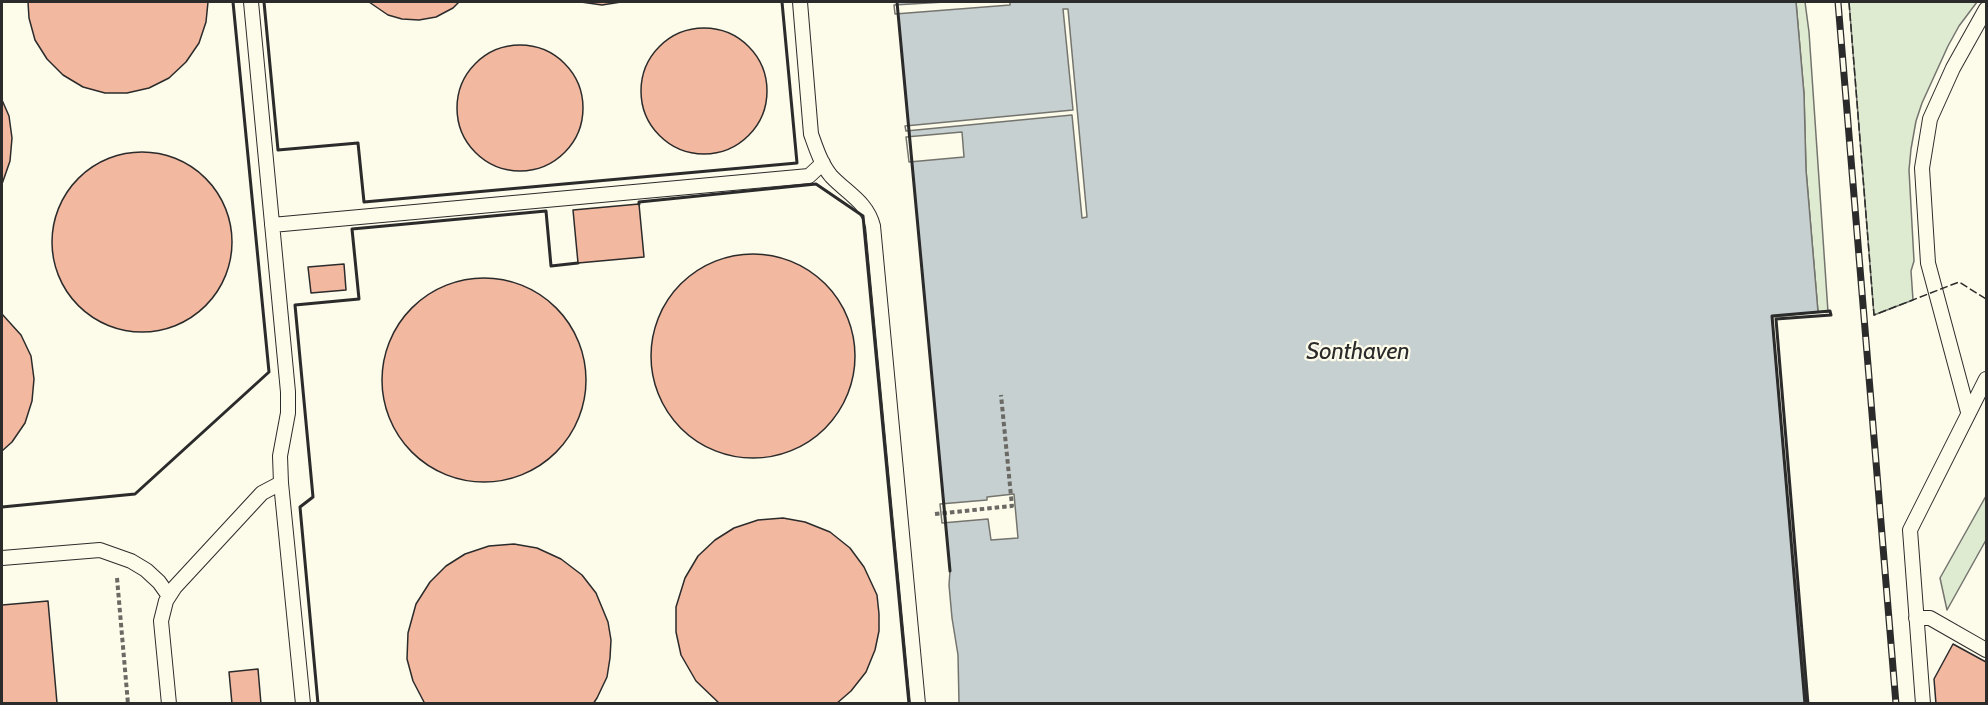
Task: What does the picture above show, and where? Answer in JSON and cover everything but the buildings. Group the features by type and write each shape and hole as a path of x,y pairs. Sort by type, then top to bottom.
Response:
{"lane":[{"path":"251,2 288,392 288,413 280,456 280,483 303,704"},
{"path":"800,2 811,134 831,176 864,205 873,225 918,704"},
{"path":"1968,412 1928,263 1922,168 1930,119 1953,68 1986,9"},
{"path":"272,225 809,176 823,163"},
{"path":"1923,704 1910,530 1986,379"},
{"path":"170,704 161,621 170,596 175,587 262,493 280,483"},
{"path":"2,558 100,550 115,554 146,570 170,596"},
{"path":"1916,618 1930,618 1986,650"}],"path":[{"path":"935,514 1012,506 1001,395"},
{"path":"115,554 128,704"}],"green space":[{"path":"1796,2 1805,2 1809,32 1828,312 1818,312 1806,170 1804,94"},
{"path":"1849,2 1977,2 1959,26 1948,46 1916,121 1909,170 1914,261 1911,271 1913,300 1874,315"},
{"path":"1986,496 1986,540 1947,610 1940,578"}],"water":[{"name":"Sonthaven","path":"897,2 1796,2 1804,94 1806,170 1818,312 1772,317 1805,703 959,703 958,655 952,618 950,571"}],"pier":[{"path":"1010,2 1010,5 895,14 894,5"},
{"path":"1063,9 1068,9 1087,217 1082,218 1072,115 906,131 905,126 1073,110"},
{"path":"962,132 964,157 909,162 906,137"},
{"path":"1014,494 1018,538 991,540 988,519 942,523 940,504 987,500 987,497"}],"railway":[{"path":"1838,2 1896,704"}],"fence":[{"path":"1849,2 1874,315 1959,282 1986,299"}],"wall":[{"path":"2,507 135,494 269,372 233,2"},
{"path":"264,2 278,150 358,143 364,202 797,163 782,2"},
{"path":"897,2 950,571"},
{"path":"639,204 639,202 816,184 863,216 909,704"},
{"path":"318,704 300,507 313,497 295,305 359,299 352,229 546,211 551,266 578,263"},
{"path":"1805,704 1772,316 1830,311 1831,315 1776,319 1808,704"}]}
